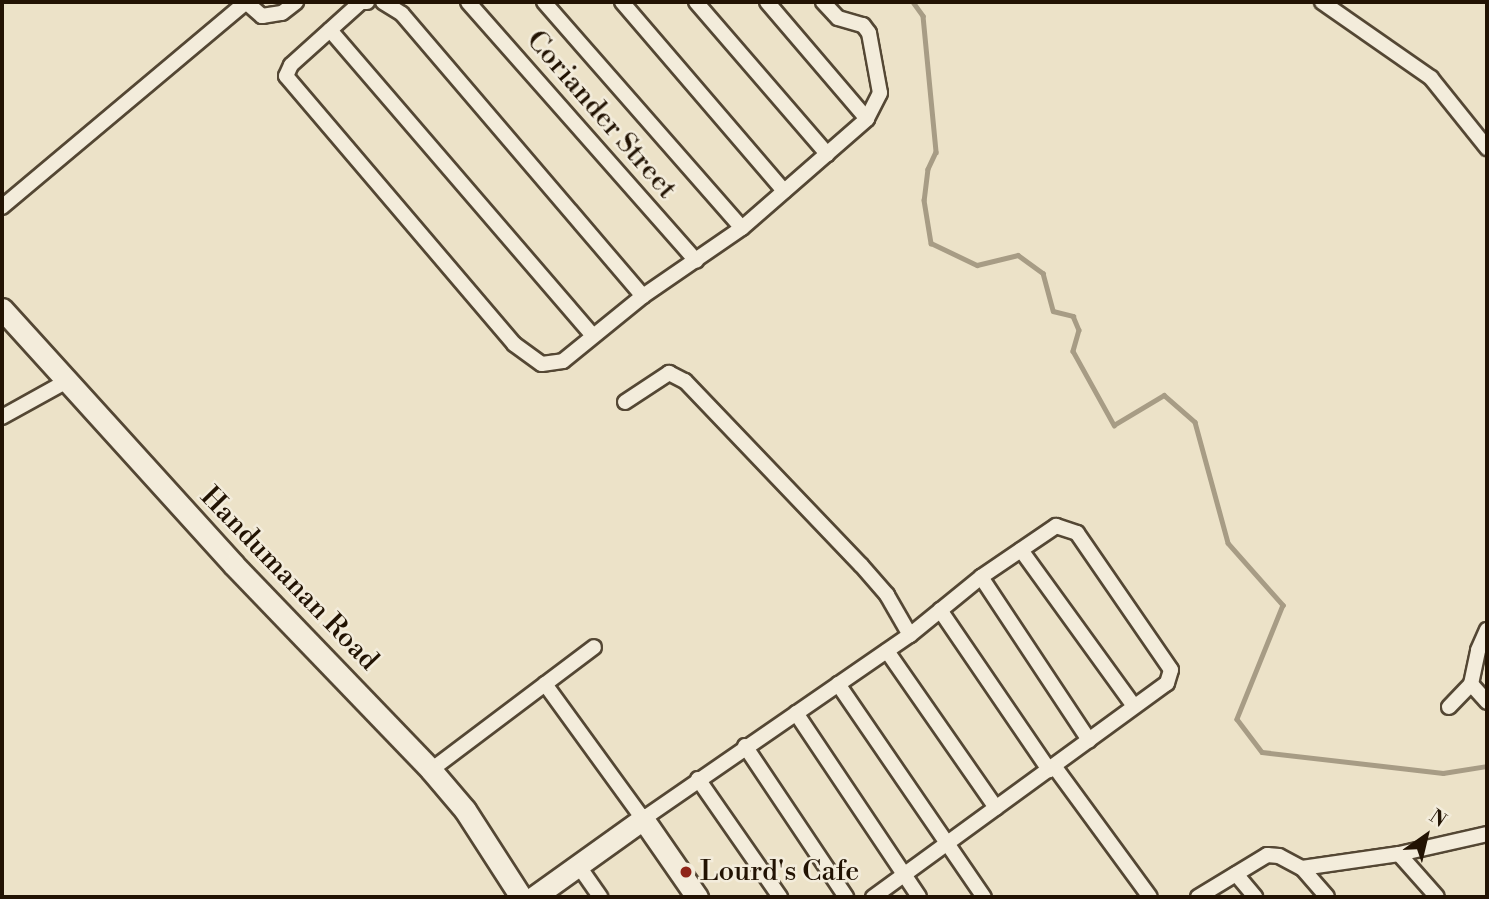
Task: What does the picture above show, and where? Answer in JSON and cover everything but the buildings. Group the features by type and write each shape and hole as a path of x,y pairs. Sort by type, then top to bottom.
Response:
{"street":[{"path":"2,206 246,2 262,16 282,13 296,2"},
{"path":"367,2 361,2 291,65 286,76 514,344 542,364 563,361 643,296 742,228 867,119 880,93 869,33 863,25 838,18 822,2"},
{"path":"383,2 402,14 643,296"},
{"name":"Coriander Street","path":"468,2 696,261"},
{"path":"544,2 742,228"},
{"path":"622,2 784,191"},
{"path":"696,2 827,154"},
{"path":"767,2 867,119"},
{"path":"1322,2 1431,78 1487,148"},
{"path":"330,30 592,335"},
{"name":"Handumanan Road","path":"2,309 234,565 431,770 465,810 521,897"},
{"path":"625,402 669,373 685,381 861,565 887,595 910,635"},
{"path":"2,417 67,381"},
{"path":"534,897 745,746 910,635 981,577 1056,526 1077,533 1171,670 1167,683 873,897"},
{"path":"1021,550 1134,706"},
{"path":"981,577 1089,740"},
{"path":"940,610 1051,768 1150,897"},
{"path":"1449,707 1471,684 1487,630"},
{"path":"431,770 594,647"},
{"path":"887,651 996,808"},
{"path":"545,684 697,897"},
{"path":"838,684 945,845 984,897"},
{"path":"1471,684 1487,702"},
{"path":"796,713 919,897"},
{"path":"745,746 846,897"},
{"path":"698,779 779,897"},
{"path":"1302,868 1399,854 1487,834"},
{"path":"1399,854 1437,897"},
{"path":"1198,897 1267,855 1279,856 1302,868 1327,897"},
{"path":"578,865 600,897"},
{"path":"1236,874 1255,897"}],"waterway":[{"path":"913,2 923,16 936,152 928,169 924,200 931,243 977,265 1018,255 1043,273 1053,311 1073,316 1079,330 1073,351 1114,425 1164,395 1195,422 1228,543 1283,605 1237,719 1262,752 1443,773 1487,766"}],"place":[{"name":"Lourd's Cafe","path":"686,872"}]}
